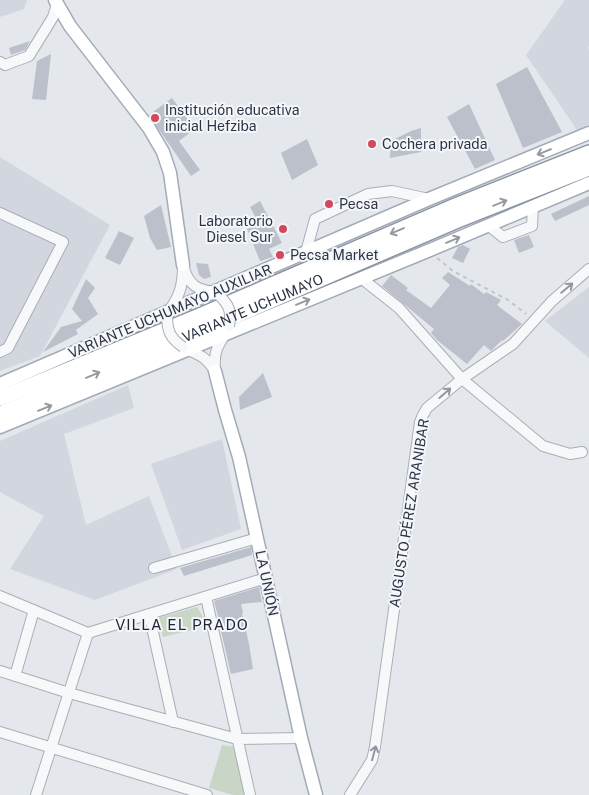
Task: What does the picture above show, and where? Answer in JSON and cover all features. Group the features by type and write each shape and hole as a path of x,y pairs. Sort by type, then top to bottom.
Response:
{"highway":[{"name":"VARIANTE UCHUMAYO","path":"0,398 195,318 458,205 589,153"},
{"name":"VARIANTE UCHUMAYO","path":"0,414 202,330 455,221 589,168"}],"main road":[{"path":"56,2 70,26 149,128 163,152 170,174 183,265"},
{"name":"VARIANTE UCHUMAYO AUXILIAR","path":"0,384 217,293 429,199 589,133"},
{"path":"0,427 227,330 430,250 589,183"},
{"name":"LA UNIÓN","path":"215,371 239,457 301,738 316,795"}],"street":[{"path":"0,62 5,65 29,56 52,17 56,2"},
{"path":"306,252 315,219 368,194 392,191 429,199"},
{"path":"488,225 503,237 532,226 533,206"},
{"path":"0,213 63,242 8,348 0,352"},
{"path":"183,265 186,276 193,285 203,291 217,293 225,300 231,317 227,330"},
{"path":"183,265 183,278 180,290 167,314 167,325 175,341 208,361 215,371"},
{"name":"AUGUSTO PÉREZ ARANIBAR","path":"350,795 372,760 376,747 420,422 423,415 427,408 462,379 512,344 552,301 589,269"},
{"path":"361,278 399,308 462,379 543,446 570,454 582,452"},
{"name":"LA UNIÓN","path":"215,371 214,358 218,345 227,330"},
{"path":"154,568 257,538"},
{"path":"0,596 88,633 266,578"},
{"path":"206,597 250,795"},
{"path":"15,676 34,610"},
{"path":"149,614 173,722"},
{"path":"36,795 88,633"},
{"path":"0,671 69,693 237,739 301,738"},
{"path":"0,732 207,795"}],"path":[{"path":"430,250 453,271 508,300 534,320"}],"shaded area":[{"path":"0,0 27,0 24,9 0,17"},
{"path":"565,0 589,0 589,125 577,130 526,55"},
{"path":"0,157 110,225 40,356 0,371"},
{"path":"589,287 589,358 545,321"},
{"path":"128,385 134,408 64,434 86,525 149,496 177,569 95,600 10,569 44,516 0,492 0,441"},
{"path":"222,439 241,529 182,550 151,464"}],"green space":[{"path":"197,607 208,626 163,637 158,618"},
{"path":"222,745 236,747 246,795 233,795 209,788"}],"building":[{"path":"30,41 25,50 11,55 9,48"},
{"path":"51,54 46,100 32,99 37,61"},
{"path":"527,67 562,132 523,148 496,84"},
{"path":"172,98 195,129 179,141 200,170 191,176 149,115"},
{"path":"469,104 495,160 475,169 447,117"},
{"path":"421,128 421,152 390,158 391,141"},
{"path":"307,139 318,165 292,180 281,153"},
{"path":"589,196 589,205 555,221 551,214"},
{"path":"260,201 282,243 269,249 273,257 260,261 247,229 259,224 250,207"},
{"path":"161,205 171,247 157,250 150,238 144,216"},
{"path":"119,231 134,238 120,265 105,258"},
{"path":"529,235 534,247 519,253 514,240"},
{"path":"463,245 470,249 463,263 452,258 458,247"},
{"path":"196,263 208,264 211,277 204,279 199,275"},
{"path":"448,272 470,286 471,284 484,294 486,292 501,300 497,305 522,324 491,351 484,345 467,364 437,340 431,333 434,329 382,286 391,275 408,288 406,290 431,308 450,285 442,278"},
{"path":"86,279 95,288 88,298 98,314 76,330 78,334 43,352 61,327 82,321 72,309"},
{"path":"263,373 272,397 240,410 239,397"},
{"path":"251,547 252,555 184,576 180,568"},
{"path":"259,587 262,602 241,604 253,669 231,674 214,601"}],"place":[{"name":"Institución educativa inicial Hefziba","path":"155,118"},
{"name":"Cochera privada","path":"372,144"},
{"name":"Pecsa","path":"329,204"},
{"name":"Laboratorio Diesel Sur","path":"283,229"},
{"name":"Pecsa Market","path":"280,255"}],"district":[{"name":"VILLA EL PRADO","path":"182,624"}]}
